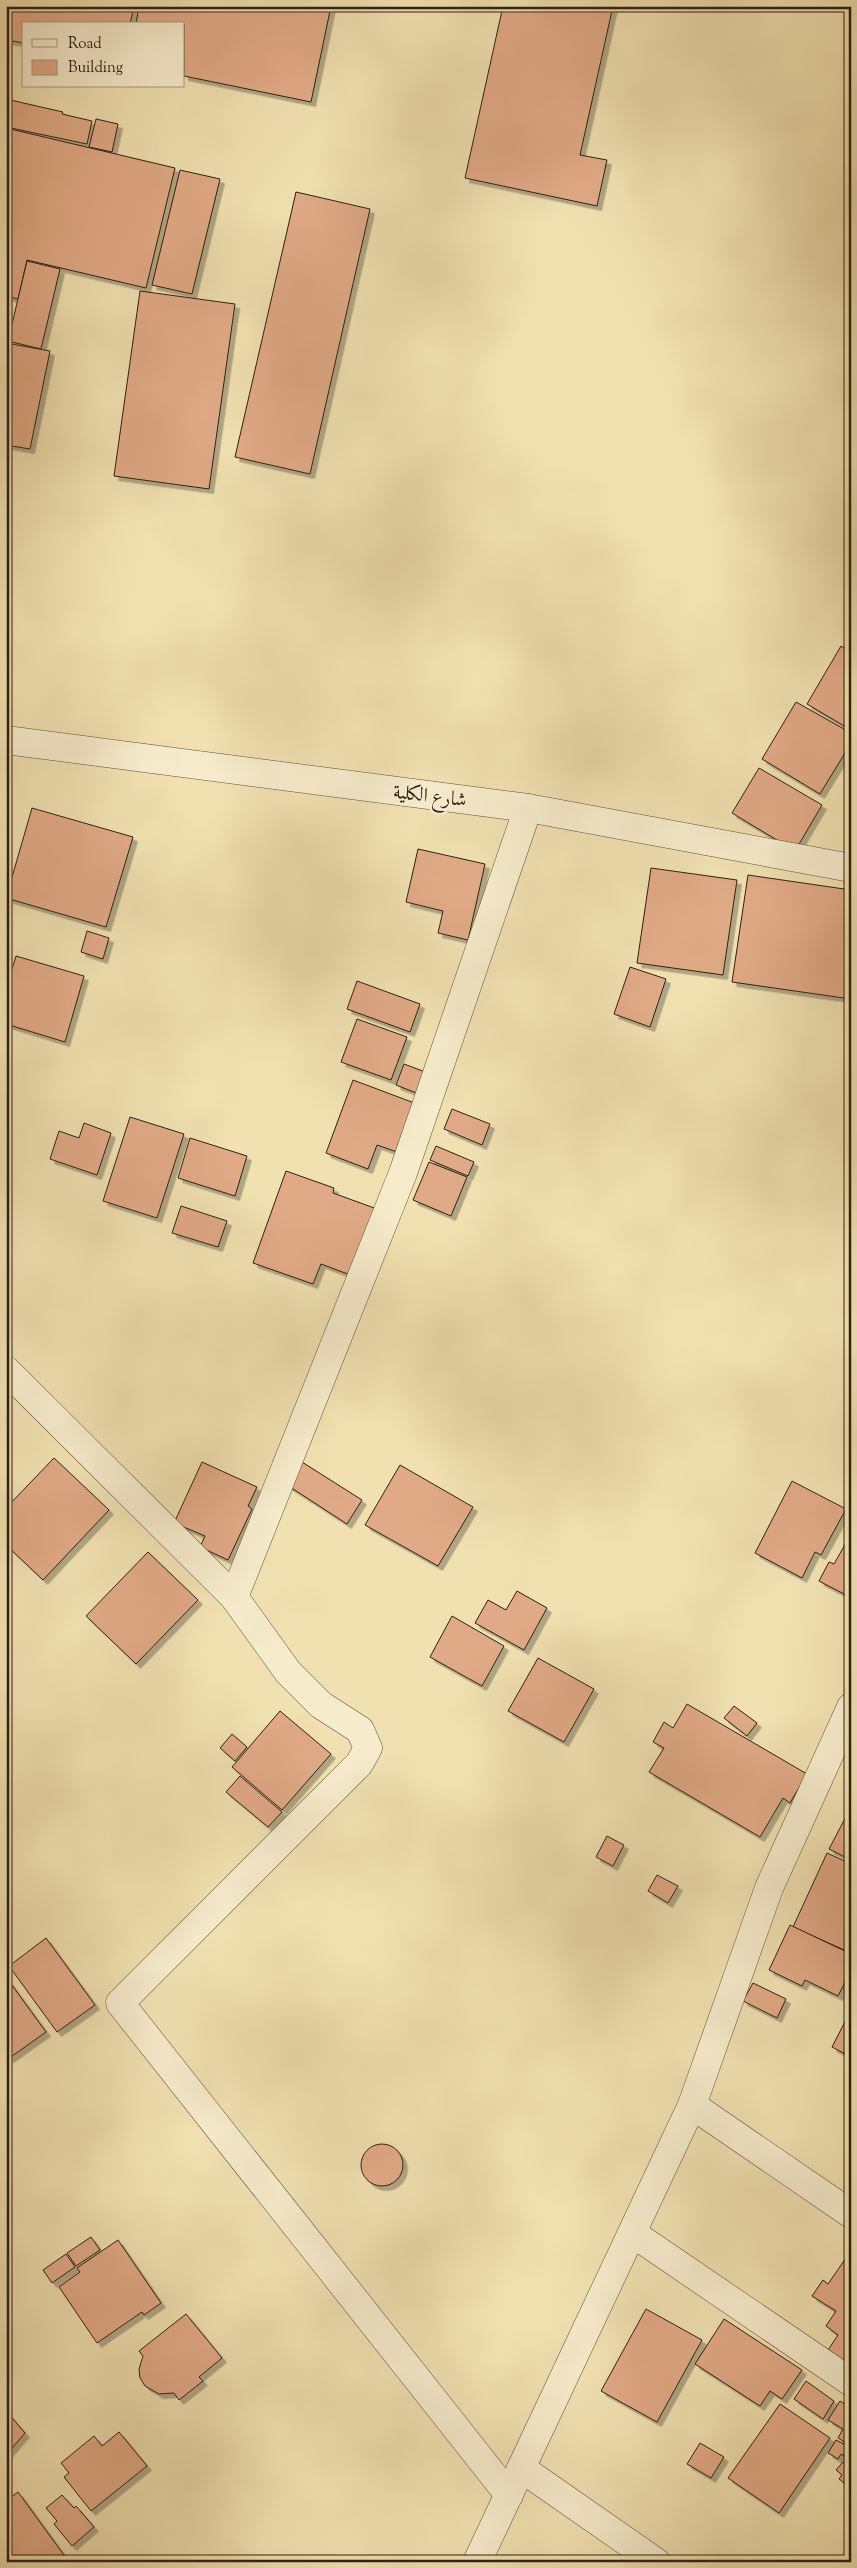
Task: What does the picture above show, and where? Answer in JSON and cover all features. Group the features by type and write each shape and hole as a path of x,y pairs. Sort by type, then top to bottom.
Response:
{"street":[{"name":"شارع الكلية","path":"6,740 528,808 851,868"},
{"path":"234,1597 403,1173 528,808"},
{"path":"6,1370 234,1597 288,1672 322,1704 360,1730 368,1748 359,1764 120,2003 509,2495"},
{"path":"477,2562 692,2105 768,1888 851,1707"},
{"path":"692,2105 851,2214"},
{"path":"630,2238 644,2240 851,2382"},
{"path":"521,2468 656,2562"}],"building":[{"path":"6,6 134,6 130,22 22,22 22,43 6,40"},
{"path":"139,6 331,6 311,102 185,76 185,22 136,22"},
{"path":"503,6 613,6 580,155 607,160 597,206 465,178"},
{"path":"6,99 63,112 62,114 92,121 87,144 6,127"},
{"path":"96,119 118,124 112,152 89,147"},
{"path":"6,128 175,168 146,288 27,260 18,299 6,296"},
{"path":"180,170 220,179 192,294 152,285"},
{"path":"296,192 370,209 310,474 235,457"},
{"path":"27,261 60,269 41,349 8,341"},
{"path":"140,291 235,304 209,489 114,476"},
{"path":"6,343 50,351 30,449 6,445"},
{"path":"841,646 851,652 851,730 807,704"},
{"path":"796,702 851,733 851,743 820,794 762,759"},
{"path":"759,768 822,805 795,851 732,813"},
{"path":"32,808 133,837 106,927 6,898"},
{"path":"418,849 485,864 468,940 438,933 443,911 406,902"},
{"path":"651,868 737,880 723,975 637,963"},
{"path":"748,875 851,890 851,999 732,982"},
{"path":"87,931 109,938 103,959 81,952"},
{"path":"16,956 84,976 65,1042 6,1024 6,988"},
{"path":"630,967 666,979 650,1027 614,1014"},
{"path":"357,981 420,1004 410,1032 347,1009"},
{"path":"357,1019 407,1037 391,1080 341,1062"},
{"path":"404,1064 428,1073 419,1094 396,1085"},
{"path":"353,1080 417,1104 400,1153 377,1145 368,1169 326,1153"},
{"path":"452,1109 490,1124 482,1145 444,1129"},
{"path":"130,1117 184,1134 157,1218 103,1201"},
{"path":"84,1123 111,1133 97,1175 50,1159 59,1131 79,1138"},
{"path":"190,1138 247,1156 235,1196 178,1178"},
{"path":"436,1146 474,1162 468,1176 430,1160"},
{"path":"429,1162 467,1177 451,1216 413,1200"},
{"path":"286,1171 334,1188 333,1193 377,1209 353,1276 321,1264 313,1284 253,1263"},
{"path":"181,1206 227,1221 218,1247 172,1233"},
{"path":"54,1458 109,1510 43,1580 6,1545 6,1508"},
{"path":"202,1462 257,1487 248,1506 252,1509 228,1560 200,1547 205,1536 174,1523"},
{"path":"302,1462 362,1500 347,1524 287,1485"},
{"path":"400,1465 473,1507 438,1566 365,1525"},
{"path":"792,1481 846,1509 821,1555 815,1552 802,1578 755,1553"},
{"path":"847,1541 851,1543 851,1587 846,1595 819,1581 829,1562 834,1564"},
{"path":"148,1552 198,1600 136,1664 86,1616"},
{"path":"517,1591 547,1608 524,1650 475,1623 488,1600 506,1610"},
{"path":"452,1616 504,1646 482,1686 430,1657"},
{"path":"538,1658 594,1689 564,1742 508,1711"},
{"path":"687,1704 807,1774 790,1803 783,1798 760,1837 649,1772 664,1748 653,1742 664,1722 673,1728"},
{"path":"734,1706 757,1723 747,1736 724,1718"},
{"path":"280,1711 331,1754 282,1810 232,1767"},
{"path":"232,1734 247,1747 235,1761 220,1748"},
{"path":"240,1776 282,1812 268,1827 226,1792"},
{"path":"851,1807 851,1860 829,1849"},
{"path":"607,1836 624,1845 613,1866 596,1857"},
{"path":"827,1853 851,1864 851,1953 793,1927"},
{"path":"657,1875 678,1886 668,1903 648,1891"},
{"path":"790,1925 851,1954 851,1971 838,1996 805,1980 802,1986 769,1970"},
{"path":"46,1938 95,2005 57,2032 9,1966"},
{"path":"6,1977 46,2032 8,2059 6,2058"},
{"path":"753,1983 786,1999 777,2018 743,2001"},
{"path":"851,2010 851,2057 832,2047"},
{"path":"386,2144 394,2147 400,2153 403,2165 400,2177 394,2183 378,2186 370,2183 364,2177 361,2161 364,2153 370,2147"},
{"path":"91,2237 100,2250 76,2266 67,2253"},
{"path":"118,2240 161,2303 144,2315 142,2312 97,2343 59,2287 80,2272 77,2268"},
{"path":"66,2254 75,2267 52,2283 43,2270"},
{"path":"846,2258 851,2261 851,2370 826,2353 838,2335 826,2326 836,2311 812,2296 823,2280 828,2284"},
{"path":"646,2309 702,2340 657,2422 601,2391"},
{"path":"186,2314 222,2358 199,2377 203,2381 179,2400 174,2393 159,2394 145,2386 140,2378 139,2369 143,2356 139,2351"},
{"path":"724,2319 802,2370 782,2399 770,2391 760,2406 695,2364"},
{"path":"806,2381 834,2401 823,2419 794,2399"},
{"path":"840,2401 851,2408 851,2446 838,2438 843,2429 828,2420"},
{"path":"780,2404 830,2438 779,2513 728,2478"},
{"path":"6,2411 25,2433 6,2455"},
{"path":"119,2432 147,2466 91,2511 64,2477 69,2473 61,2463 94,2436 102,2446"},
{"path":"836,2440 851,2448 848,2458 841,2454 838,2459 828,2453"},
{"path":"700,2443 724,2457 711,2478 687,2464"},
{"path":"843,2462 848,2465 851,2462 851,2488 839,2479 842,2475 836,2470"},
{"path":"18,2492 69,2562 14,2562 6,2551 6,2501"},
{"path":"62,2495 74,2508 76,2506 94,2527 72,2546 54,2524 57,2521 46,2508"}]}
